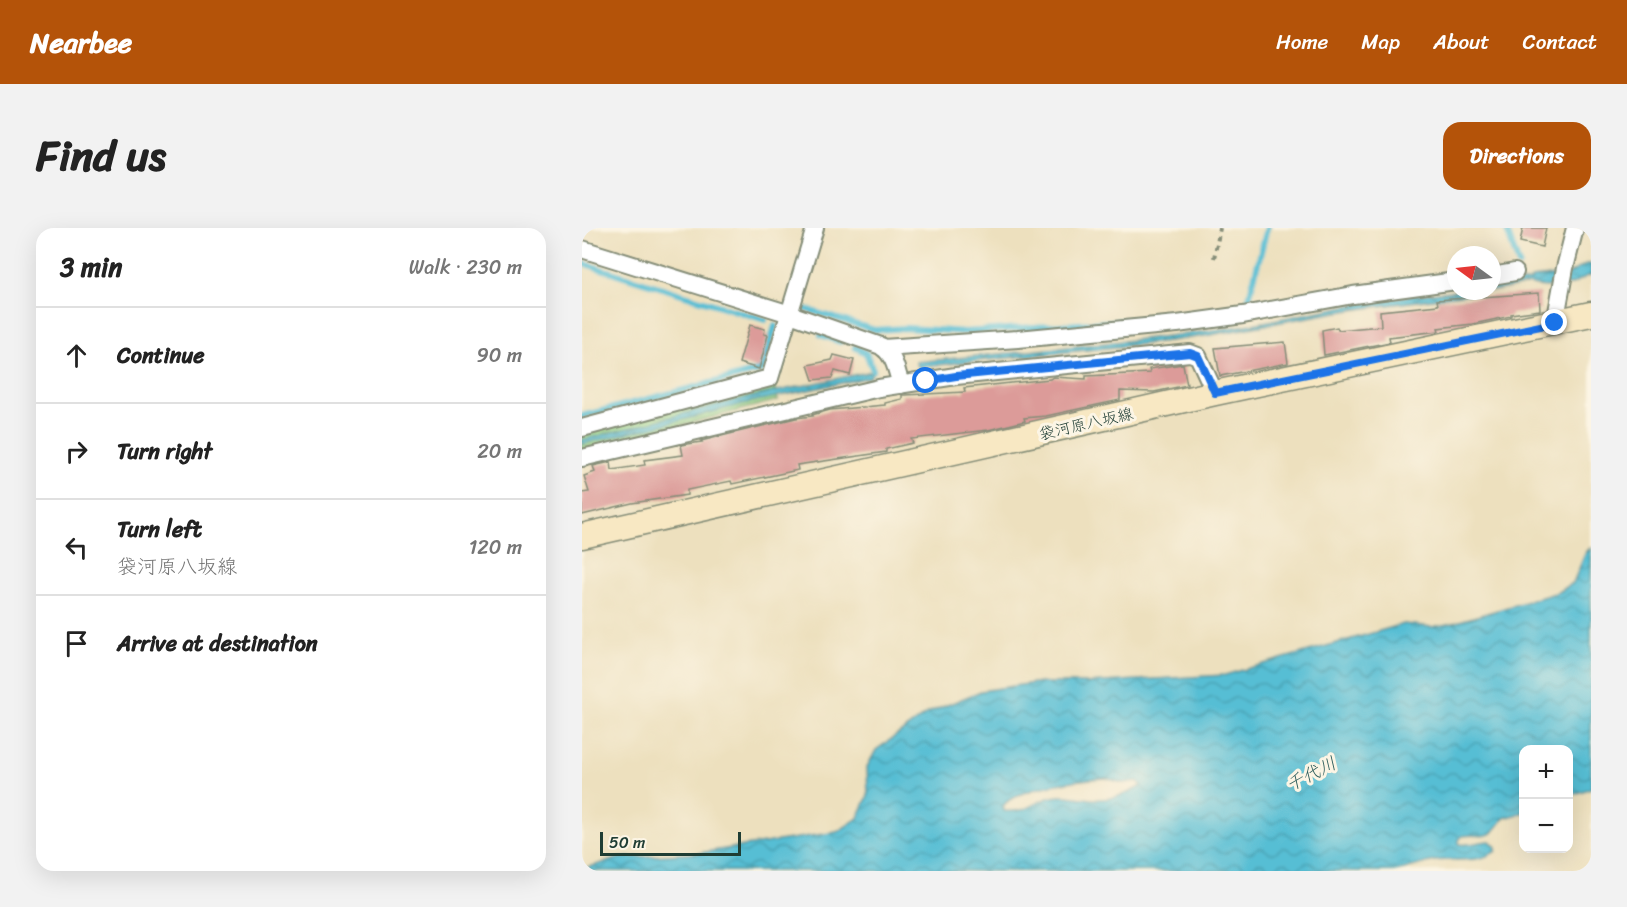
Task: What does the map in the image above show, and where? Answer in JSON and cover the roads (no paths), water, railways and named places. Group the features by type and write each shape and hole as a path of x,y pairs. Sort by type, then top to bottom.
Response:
{"main road":[{"name":"袋河原八坂線","path":"582,536 1215,393 1591,314"}],"street":[{"path":"582,428 770,378 815,228"},
{"path":"1555,323 1564,268 1575,228"},
{"path":"582,249 864,339 883,348 892,357 901,385"},
{"path":"1501,274 1515,272"},
{"path":"883,348 1018,339 1177,324 1447,282"},
{"path":"582,458 879,388 956,376 1190,353 1198,356 1215,393"}],"water":[{"path":"1586,264 1591,264 1591,275 1569,285 1543,287 1530,284 1501,289 1501,285 1530,281 1532,278 1569,274"},
{"path":"1447,292 1447,297 1336,312 1154,343 918,367 916,362 1223,329 1339,307"},
{"path":"873,371 870,377 746,403 582,444 582,440 745,398"},
{"name":"千代川","path":"1591,548 1591,788 1573,795 1573,745 1519,745 1519,814 1504,818 1489,835 1462,836 1459,840 1459,844 1490,841 1496,847 1496,851 1482,858 1435,861 1393,871 582,871 582,869 620,858 699,853 837,832 858,818 868,796 867,767 876,750 928,713 981,691 1034,683 1086,683 1225,675 1404,624 1432,627 1453,623 1559,592 1573,583 1586,552","holes":["1106,778 1123,783 1137,781 1142,785 1114,797 1092,799 1056,796 1025,809 1004,811 1003,806 1010,799 1051,785"]}],"waterway":[{"path":"1248,302 1267,228"},
{"path":"1506,228 1519,265"},
{"path":"582,263 765,320"},
{"path":"805,309 875,330 907,328 965,332 1137,320"},
{"path":"582,416 762,370 775,326"},
{"path":"821,335 840,342"},
{"path":"855,347 866,353 873,370"}]}
